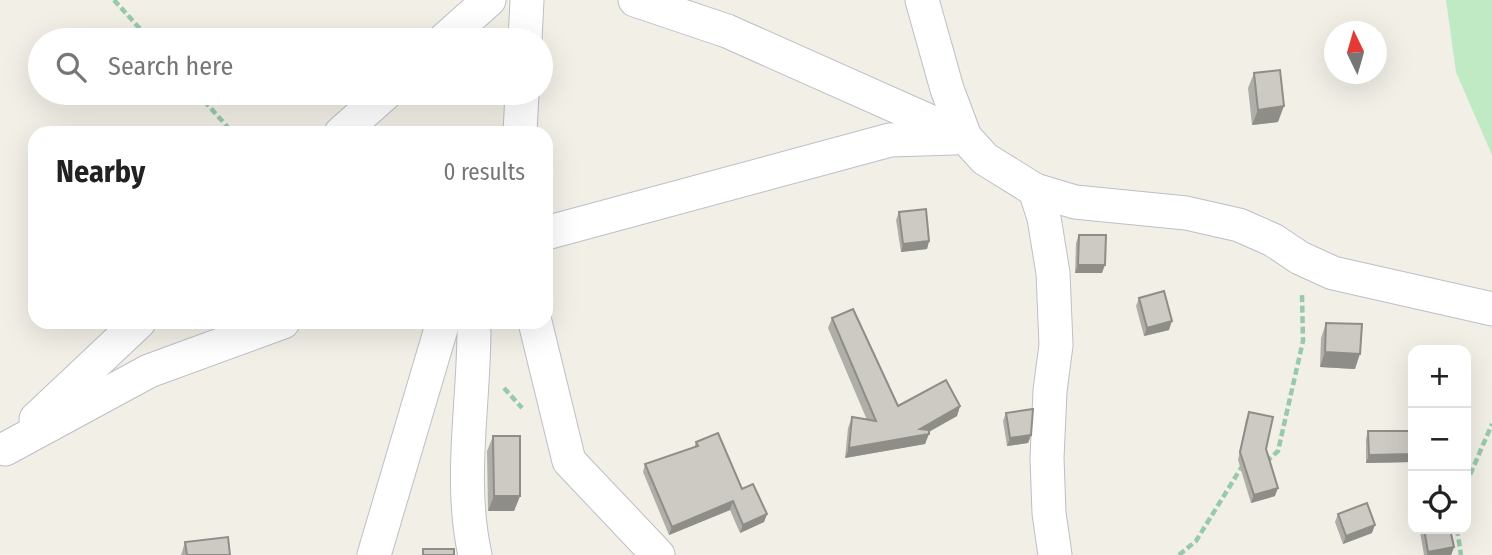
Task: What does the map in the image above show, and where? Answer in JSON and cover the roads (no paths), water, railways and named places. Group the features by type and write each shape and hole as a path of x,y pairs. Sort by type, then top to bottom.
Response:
{"street":[{"path":"458,28 489,0"},
{"path":"526,28 527,0"},
{"path":"635,0 727,30 965,137"},
{"path":"922,0 947,89 965,137 985,159 1035,190 1074,202 1186,213 1239,225 1334,273 1492,309"},
{"path":"349,126 372,105"},
{"path":"520,126 521,105"},
{"path":"553,231 890,140 965,137"},
{"path":"1035,190 1044,218 1053,273 1056,345 1049,391 1047,458 1049,513 1055,555"},
{"path":"2,451 132,329"},
{"path":"2,451 149,371 264,329"},
{"path":"374,555 441,329"},
{"path":"474,329 467,450 470,534 475,555"},
{"path":"537,329 569,461 658,555"}]}
